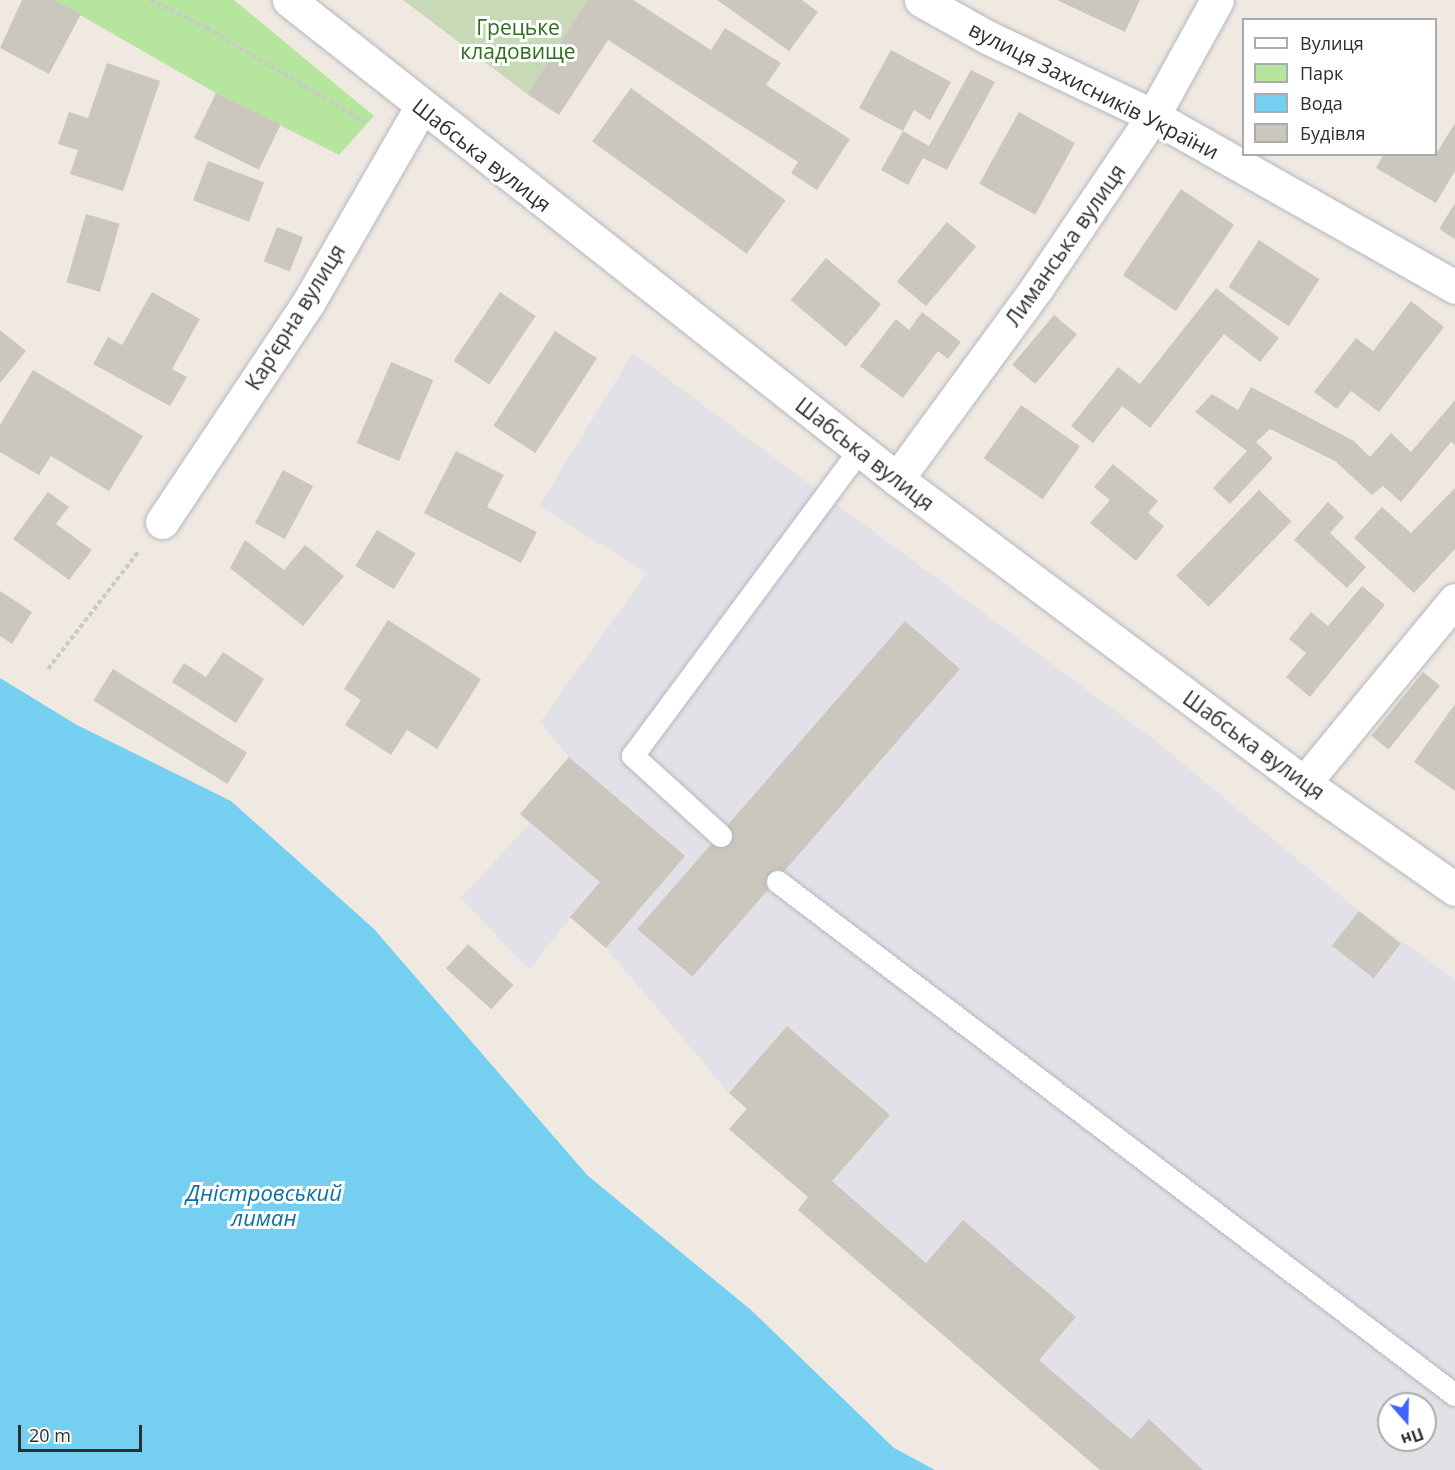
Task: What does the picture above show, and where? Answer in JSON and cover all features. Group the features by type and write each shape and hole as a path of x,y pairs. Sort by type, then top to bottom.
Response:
{"street":[{"name":"Шабська вулиця","path":"289,0 421,107 897,480 1305,783 1455,889"},
{"name":"вулиця Захисників України","path":"921,0 987,37 1154,116 1455,287"},
{"name":"Лиманська вулиця","path":"897,480 1038,286 1154,116 1217,0"},
{"name":"Карʼєрна вулиця","path":"162,522 308,303 421,107"},
{"path":"1305,783 1455,600"}],"lane":[{"path":"721,836 633,756 860,450"},
{"path":"778,882 1455,1395"}],"path":[{"path":"150,0 207,28 400,143"},
{"path":"48,669 162,522"}],"shaded area":[{"path":"633,353 1156,741 1359,911 1455,979 1455,1470 1100,1470 798,1210 808,1197 729,1129 747,1108 729,1093 606,948 570,918 529,970 461,898 530,823 520,814 569,757 540,722 647,573 539,506"}],"green space":[{"path":"54,0 234,0 374,116 339,155 216,93"},
{"name":"Грецьке кладовище","path":"403,0 588,0 527,94"}],"water":[{"name":"Дністровський лиман","path":"0,678 77,725 231,801 374,929 587,1175 751,1310 894,1448 935,1470 0,1470"}],"building":[{"path":"22,0 54,0 81,14 49,74 0,48"},
{"path":"588,0 633,0 711,50 725,28 781,63 766,85 850,139 817,190 791,173 798,162 608,40 559,115 527,94"},
{"path":"717,0 802,0 818,12 789,51"},
{"path":"1057,0 1140,0 1125,32"},
{"path":"891,50 951,82 930,120 914,110 903,131 859,108"},
{"path":"107,63 160,81 123,191 70,174 78,150 58,144 69,112 88,118"},
{"path":"971,70 995,82 947,170 923,158 908,185 881,170 903,131 929,146"},
{"path":"631,88 786,200 747,254 592,141"},
{"path":"216,93 281,125 259,170 194,138"},
{"path":"1019,112 1075,143 1035,215 979,184"},
{"path":"1455,123 1455,171 1436,203 1376,168 1383,156 1437,156"},
{"path":"208,161 264,183 249,222 193,200"},
{"path":"1181,189 1234,225 1176,311 1123,275"},
{"path":"1455,203 1455,239 1439,229"},
{"path":"86,214 120,224 100,292 66,282"},
{"path":"947,222 976,246 926,306 897,282"},
{"path":"277,227 303,237 290,272 264,262"},
{"path":"1259,240 1319,279 1289,326 1229,287"},
{"path":"826,258 881,304 846,346 791,300"},
{"path":"1216,288 1279,338 1260,362 1224,334 1150,428 1122,406 1093,443 1071,426 1118,367 1140,384"},
{"path":"152,292 200,319 172,369 187,377 170,406 93,364 108,337 122,345"},
{"path":"500,292 536,316 489,385 454,361"},
{"path":"1411,301 1444,327 1379,412 1351,391 1337,409 1314,392 1356,338 1373,351"},
{"path":"922,312 961,342 948,359 938,351 903,398 860,366 896,319 909,330"},
{"path":"1054,315 1077,334 1035,384 1012,365"},
{"path":"0,330 26,351 0,383"},
{"path":"555,331 597,358 535,453 493,426"},
{"path":"391,362 433,380 399,461 357,443"},
{"path":"33,370 143,436 109,491 51,456 39,475 0,452 0,425"},
{"path":"1251,387 1354,441 1370,457 1391,433 1411,452 1455,400 1455,445 1451,442 1401,502 1383,486 1372,495 1335,461 1270,429 1256,442 1273,458 1230,504 1213,488 1247,451 1195,412 1212,394 1238,410"},
{"path":"1021,405 1080,446 1043,500 984,458"},
{"path":"456,451 504,475 487,507 537,532 521,563 424,513"},
{"path":"1113,464 1158,501 1148,513 1164,526 1136,561 1090,523 1110,500 1094,487"},
{"path":"283,470 313,486 285,539 255,523"},
{"path":"1455,488 1455,549 1414,593 1354,538 1382,507 1411,533"},
{"path":"1259,490 1291,521 1209,607 1176,576"},
{"path":"48,492 69,507 56,524 92,550 69,580 13,539"},
{"path":"1328,502 1344,517 1330,533 1366,567 1347,588 1294,540"},
{"path":"377,530 416,553 394,589 355,566"},
{"path":"245,540 284,570 305,545 344,576 303,626 230,568"},
{"path":"1362,586 1385,605 1310,697 1286,677 1306,653 1289,639 1311,612 1328,626"},
{"path":"0,591 32,612 12,644 0,636"},
{"path":"388,620 481,679 437,749 407,730 391,755 345,725 361,700 344,689"},
{"path":"905,621 960,669 692,977 637,929"},
{"path":"223,652 264,679 236,723 172,682 184,663 206,677"},
{"path":"113,669 247,753 227,784 93,700"},
{"path":"1423,672 1440,686 1388,750 1371,736"},
{"path":"1455,704 1455,791 1414,762"},
{"path":"569,757 685,856 606,948 570,917 600,882 520,814"},
{"path":"1359,911 1401,944 1374,978 1332,946"},
{"path":"468,944 513,985 491,1009 446,969"},
{"path":"787,1026 890,1115 832,1181 926,1263 963,1220 1076,1317 1039,1360 1131,1439 1149,1419 1203,1470 1100,1470 798,1210 808,1197 729,1129 747,1109 729,1093"}]}
